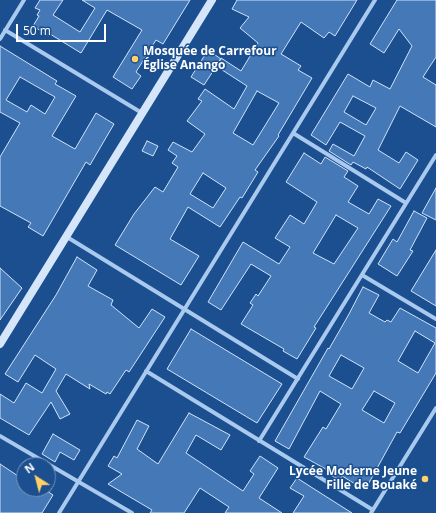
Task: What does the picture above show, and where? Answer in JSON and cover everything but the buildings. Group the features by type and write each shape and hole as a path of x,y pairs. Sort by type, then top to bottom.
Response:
{"street":[{"path":"0,39 24,0"},
{"path":"0,344 212,0"},
{"path":"59,513 375,0"},
{"path":"6,30 142,113"},
{"path":"293,133 406,203"},
{"path":"259,441 436,154"},
{"path":"67,237 298,379"},
{"path":"362,275 436,319"},
{"path":"146,371 372,512 436,408"},
{"path":"0,436 132,513"}],"place":[{"name":"Mosquée de Carrefour Église Anango","path":"135,59"},
{"name":"Lycée Moderne Jeune Fille de Bouaké","path":"425,479"}]}
